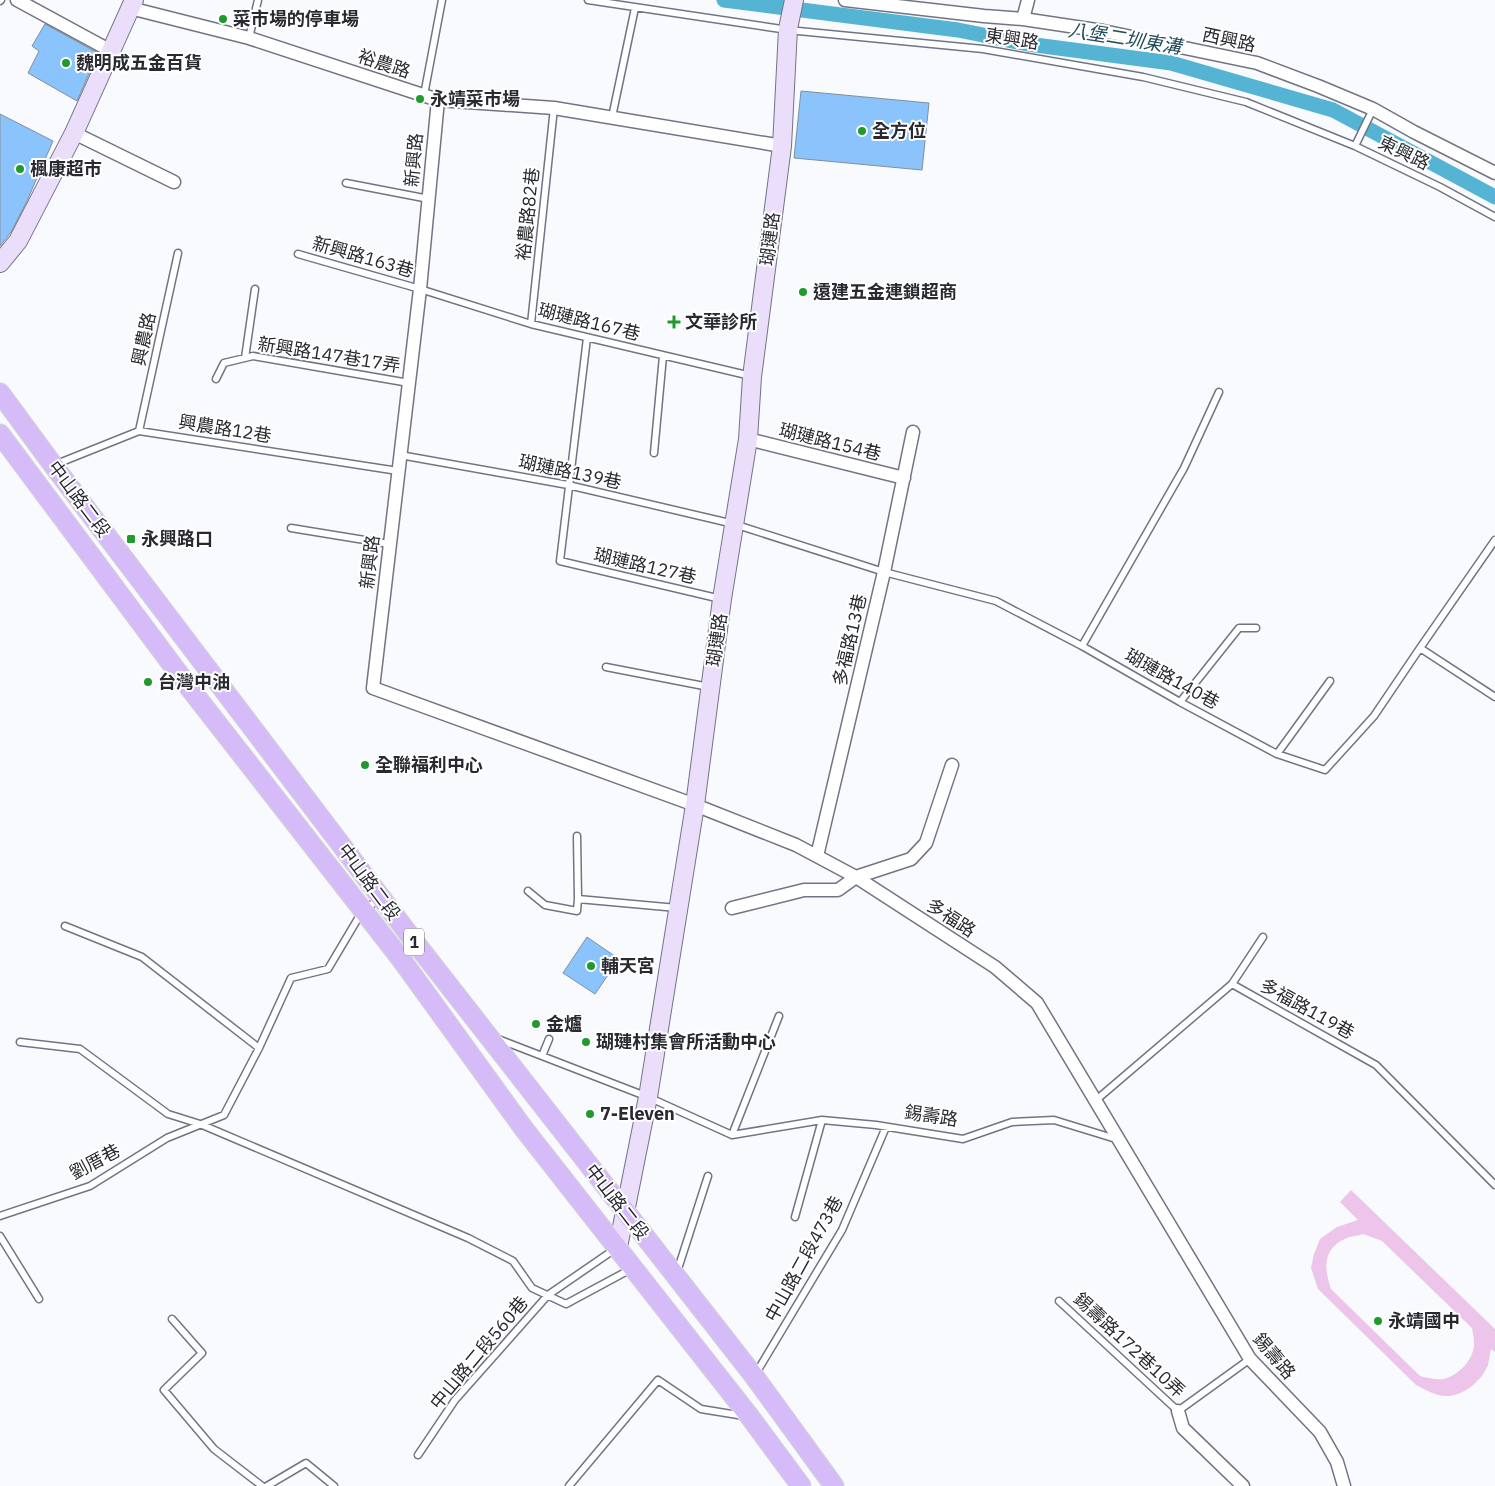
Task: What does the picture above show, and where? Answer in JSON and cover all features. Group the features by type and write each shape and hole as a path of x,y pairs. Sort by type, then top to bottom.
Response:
{"main road":[{"name":"中山路二段","path":"0,393 53,466 381,898 754,1376 834,1486"},
{"name":"中山路二段","path":"0,434 188,686 401,959 524,1129 750,1417 801,1486"}],"street":[{"path":"17,0 111,51"},
{"name":"瑚璉路","path":"618,1247 648,1097 695,804 722,599 748,439 752,377 782,146 788,30 794,0"},
{"name":"西興路","path":"845,0 984,16 1023,18 1104,31 1257,63 1372,109 1495,173"},
{"path":"1023,18 1028,0"},
{"path":"0,263 18,241 74,133 132,4"},
{"name":"裕農路","path":"132,4 249,38 438,100 554,108 782,146"},
{"name":"新興路","path":"438,100 420,289 372,688 695,804"},
{"path":"74,133 174,182"},
{"name":"多福路13巷","path":"817,856 884,572 914,432"},
{"name":"瑚璉路154巷","path":"748,439 904,478"},
{"path":"732,908 804,890 838,890 856,877 911,859 926,843 952,765"},
{"name":"多福路","path":"695,804 796,845 856,877 994,967 1037,1003 1119,1140"},
{"name":"錫壽路","path":"1119,1140 1250,1359 1320,1432 1337,1462 1344,1486"},
{"path":"1178,1411 1182,1428 1243,1486"}],"lane":[{"path":"249,38 258,0"},
{"path":"424,95 442,0"},
{"name":"東興路","path":"588,0 788,30 983,49 1143,77 1246,102 1355,146 1440,187 1495,217"},
{"path":"612,117 635,8"},
{"name":"裕農路82巷","path":"531,324 554,108"},
{"path":"1355,146 1372,109"},
{"path":"346,183 428,199"},
{"name":"興農路","path":"139,430 178,253"},
{"name":"新興路163巷","path":"298,254 420,289"},
{"name":"新興路147巷17弄","path":"244,358 255,289"},
{"name":"瑚璉路167巷","path":"420,289 531,324 752,377"},
{"path":"568,486 587,338"},
{"name":"新興路147巷17弄","path":"216,379 224,363 253,356 409,383"},
{"path":"654,453 663,356"},
{"path":"1082,646 1184,468 1219,392"},
{"path":"53,466 139,430"},
{"name":"興農路12巷","path":"139,430 398,471"},
{"name":"瑚璉路139巷","path":"400,455 568,486 734,524"},
{"name":"瑚璉路127巷","path":"568,486 560,562 722,599"},
{"name":"瑚璉路140巷","path":"734,524 884,572 996,601 1278,754 1325,770 1374,716 1495,540"},
{"path":"291,528 390,544"},
{"path":"1180,702 1240,628 1256,628"},
{"path":"1420,648 1495,697"},
{"path":"606,667 710,687"},
{"path":"1278,754 1330,681"},
{"path":"528,891 545,905 577,911 577,836"},
{"path":"363,910 381,898"},
{"path":"578,899 678,908"},
{"name":"劉厝巷","path":"0,1216 90,1186 167,1138 224,1115 291,978 328,969 363,910"},
{"path":"65,926 142,957 258,1048"},
{"path":"1232,984 1263,937"},
{"name":"多福路119巷","path":"1095,1101 1232,984 1376,1065 1495,1185"},
{"path":"487,1035 648,1097 732,1135 779,1016"},
{"path":"542,1056 549,1039"},
{"path":"20,1042 80,1049 168,1114 200,1124"},
{"path":"795,1217 822,1120"},
{"name":"錫壽路","path":"732,1135 822,1120 886,1127 963,1139 1012,1122 1054,1120 1119,1140"},
{"name":"中山路二段560巷","path":"200,1124 468,1238 512,1261 532,1288 566,1304 634,1268"},
{"name":"中山路二段473巷","path":"754,1376 842,1230 886,1127"},
{"path":"676,1276 708,1176"},
{"path":"0,1236 39,1299"},
{"name":"中山路二段560巷","path":"418,1455 455,1400 548,1295 618,1247"},
{"name":"錫壽路172巷10弄","path":"1059,1301 1178,1411"},
{"path":"172,1319 202,1353 164,1390 214,1449 262,1486"},
{"path":"1178,1411 1250,1359"},
{"path":"568,1486 658,1380 701,1409 750,1417"},
{"path":"267,1486 306,1463 334,1486"}],"shaded area":[{"path":"1351,1190 1495,1329 1495,1352 1491,1349 1485,1371 1473,1385 1455,1395 1445,1396 1432,1393 1416,1385 1318,1289 1311,1268 1320,1239 1337,1227 1358,1220 1340,1202","holes":["1363,1234 1382,1241 1472,1328 1474,1344 1471,1355 1465,1366 1450,1377 1438,1379 1420,1376 1331,1289 1326,1266 1329,1253 1333,1247 1347,1238"]}],"building":[{"name":"魏明成五金百貨","path":"45,24 98,53 77,101 28,73 39,51 32,46"},
{"name":"全方位","path":"801,91 929,103 922,170 794,158"},
{"name":"楓康超市","path":"0,114 53,141 27,201 11,232 0,246"},
{"name":"輔天宮","path":"587,937 619,959 595,994 563,973"}],"waterway":[{"name":"八堡二圳東溝","path":"724,0 958,30 1028,44 1171,63 1333,110 1495,197"}],"place":[{"name":"菜市場的停車場","path":"223,19"},
{"name":"魏明成五金百貨","path":"66,63"},
{"name":"永靖菜市場","path":"420,99"},
{"name":"全方位","path":"862,131"},
{"name":"楓康超市","path":"20,169"},
{"name":"遠建五金連鎖超商","path":"803,292"},
{"name":"文華診所","path":"674,322"},
{"name":"永興路口","path":"131,539"},
{"name":"台灣中油","path":"148,682"},
{"name":"全聯福利中心","path":"365,765"},
{"name":"輔天宮","path":"591,966"},
{"name":"金爐","path":"536,1024"},
{"name":"瑚璉村集會所活動中心","path":"586,1042"},
{"name":"7-Eleven","path":"590,1114"},
{"name":"永靖國中","path":"1378,1321"}]}
